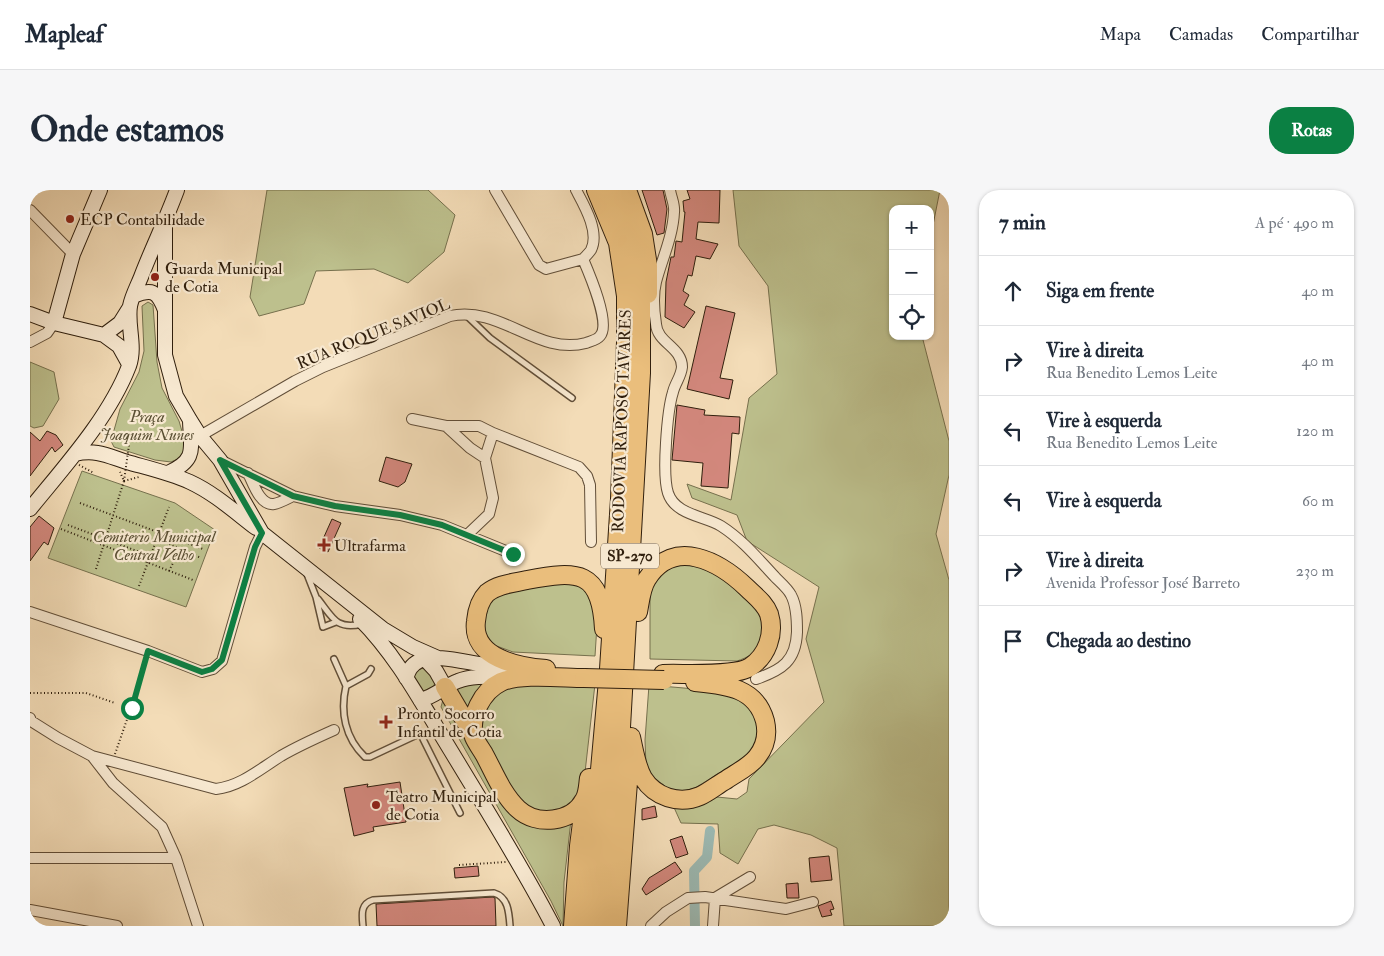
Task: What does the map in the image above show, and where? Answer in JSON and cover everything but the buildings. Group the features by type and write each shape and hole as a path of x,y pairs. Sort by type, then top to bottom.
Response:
{"highway":[{"name":"RODOVIA RAPOSO TAVARES","path":"586,926 609,669 625,400 626,296 618,243 596,190"},
{"name":"RODOVIA RAPOSO TAVARES","path":"599,926 621,727 630,540 641,373 640,304 634,261 627,231 610,190"},
{"path":"627,190 643,234 648,266 647,350 641,373"},
{"path":"618,926 638,612 640,522 638,436"},
{"path":"474,737 474,718 479,703 493,686 502,681 520,678 584,675 663,677 730,673 748,668 764,654 771,634 768,614 762,602 726,571 707,560 691,556 671,559 653,570 645,581 638,612"},
{"path":"584,675 501,660 490,653 480,643 475,625 478,608 488,593 501,586 552,575 570,574 584,578 593,586 599,598 609,669"},
{"path":"631,737 643,777 652,788 662,795 676,800 701,796 756,759 763,748 767,728 758,703 751,696 741,690 728,687 663,677"},
{"path":"445,687 506,794 519,810 534,818 551,820 566,817 577,811 585,799"},
{"path":"573,926 579,846 585,799 592,760 603,730"},
{"path":"607,926 617,828 627,779"}],"main road":[{"path":"54,323 73,254 100,190"},
{"path":"104,335 120,323 131,302 152,246 165,221 177,190"},
{"path":"165,221 165,356 176,396 200,436 220,460 262,533"},
{"path":"131,302 145,292 153,292 160,297 165,310"},
{"path":"30,509 76,459 118,389 129,364 132,346 131,302"},
{"path":"30,314 54,323 104,335 119,346 129,364"},
{"path":"168,473 188,461 191,450 190,420"},
{"path":"92,430 97,444 104,454"},
{"path":"76,459 89,451 104,454 168,473 210,493 383,628 432,659 445,687"},
{"path":"325,583 365,623 387,649 532,885 553,926"},
{"path":"406,678 409,668 417,662 432,659 537,668"},
{"path":"420,700 429,698 459,680 473,678 520,678"}],"street":[{"path":"495,190 539,265 546,269 583,259 592,250 593,235 590,215 576,190"},
{"path":"670,190 675,211 671,233 656,284 656,325 660,337 680,357 682,366 680,376 673,389 668,415 666,472 668,494 674,504 691,514 720,526 744,544 791,595 797,619 797,642 794,654 787,663 774,673 756,679"},
{"path":"30,210 73,254"},
{"name":"RUA ROQUE SAVIOL","path":"200,436 295,380 450,316 464,313 482,315 554,344 573,346 595,340 603,331 601,313 597,295 583,259"},
{"path":"30,342 47,333 54,323"},
{"path":"412,419 446,426 479,426 579,467 587,476 590,485 591,542"},
{"path":"446,426 470,448 485,458"},
{"path":"467,536 489,514 493,498 485,458 493,433"},
{"path":"220,460 293,496 335,506 400,515 442,525 513,554"},
{"path":"248,473 262,499 266,502 275,504 293,496"},
{"path":"30,612 148,651 202,672 212,669 222,660 255,547 262,533"},
{"path":"30,721 92,756 113,760 216,789 227,788 241,782 282,756 334,730"},
{"path":"92,756 113,783 162,827 176,858 198,926"},
{"path":"30,858 176,858"},
{"path":"710,897 750,877"},
{"path":"710,897 713,926"},
{"path":"651,926 666,912 688,898 710,897 786,909 813,902"},
{"path":"30,910 117,926"}],"lane":[{"path":"464,313 490,338 572,398"},
{"path":"305,567 316,597 323,627 336,622"},
{"path":"316,597 336,622 345,626 365,623"},
{"path":"334,659 346,686 343,700 348,733 358,750 365,757 370,757 419,734 437,764 460,813"},
{"path":"346,686 368,674 371,669"},
{"path":"363,926 363,907 366,902 373,900 494,893 501,895 504,899 509,914 510,926"}],"path":[{"path":"96,569 124,481 129,445"},
{"path":"76,459 94,473"},
{"path":"80,503 204,549"},
{"path":"139,586 169,507"},
{"path":"68,524 150,556"},
{"path":"61,530 193,580"},
{"path":"163,541 201,558"},
{"path":"168,571 180,548"},
{"path":"113,760 132,708 148,651"},
{"path":"30,693 86,693 115,703"},
{"path":"459,865 508,862"}],"green space":[{"path":"267,190 428,190 455,215 444,252 408,283 374,269 316,271 304,304 259,316 250,297"},
{"path":"733,190 940,190 934,220 934,205 889,205 889,340 923,340 949,441 949,475 936,534 949,580 949,926 844,926 837,848 811,835 774,825 758,829 738,864 720,853 718,824 681,823 672,803 717,797 737,799 747,792 749,779 824,702 806,639 819,587 747,541 737,515 692,498 687,484 731,500 749,398 777,374 768,286 739,246"},
{"name":"Praça Joaquim Nunes","path":"148,302 153,305 157,362 162,388 179,421 186,445 184,456 171,462 155,460 114,447 111,441 120,409 139,372 144,351 142,306"},
{"path":"30,362 54,372 59,399 43,426 34,428 30,426"},
{"name":"Cemiterio Municipal Central Velho","path":"82,471 175,503 215,530 186,607 48,558"},
{"path":"702,561 754,600 766,629 757,650 737,661 650,659 650,586 670,565"},
{"path":"568,578 590,589 597,625 595,656 513,652 494,645 483,631 485,606 504,590"},
{"path":"424,668 428,670 435,681 433,691 423,695 413,675 416,670"},
{"path":"499,680 470,722 452,690 457,684"},
{"path":"507,684 595,684 582,799 571,809 540,813 523,803 513,791 482,735 483,717 489,702"},
{"path":"649,685 742,693 759,708 759,744 747,756 695,788 684,791 669,789 653,777 646,766 645,740"},
{"path":"444,696 506,805 571,820 564,882 563,926 551,901 441,707"}],"waterway":[{"path":"695,926 694,871 707,857 710,831"}],"place":[{"name":"ECP Contabilidade","path":"70,219"},
{"name":"Guarda Municipal de Cotia","path":"155,277"},
{"name":"Ultrafarma","path":"324,545"},
{"name":"Pronto Socorro Infantil de Cotia","path":"386,722"},
{"name":"Teatro Municipal de Cotia","path":"376,805"}],"route":[{"path":"132,708 148,651 202,672 212,669 222,660 255,547 262,533 220,460 293,496 335,506 400,515 442,525 513,554"}]}
